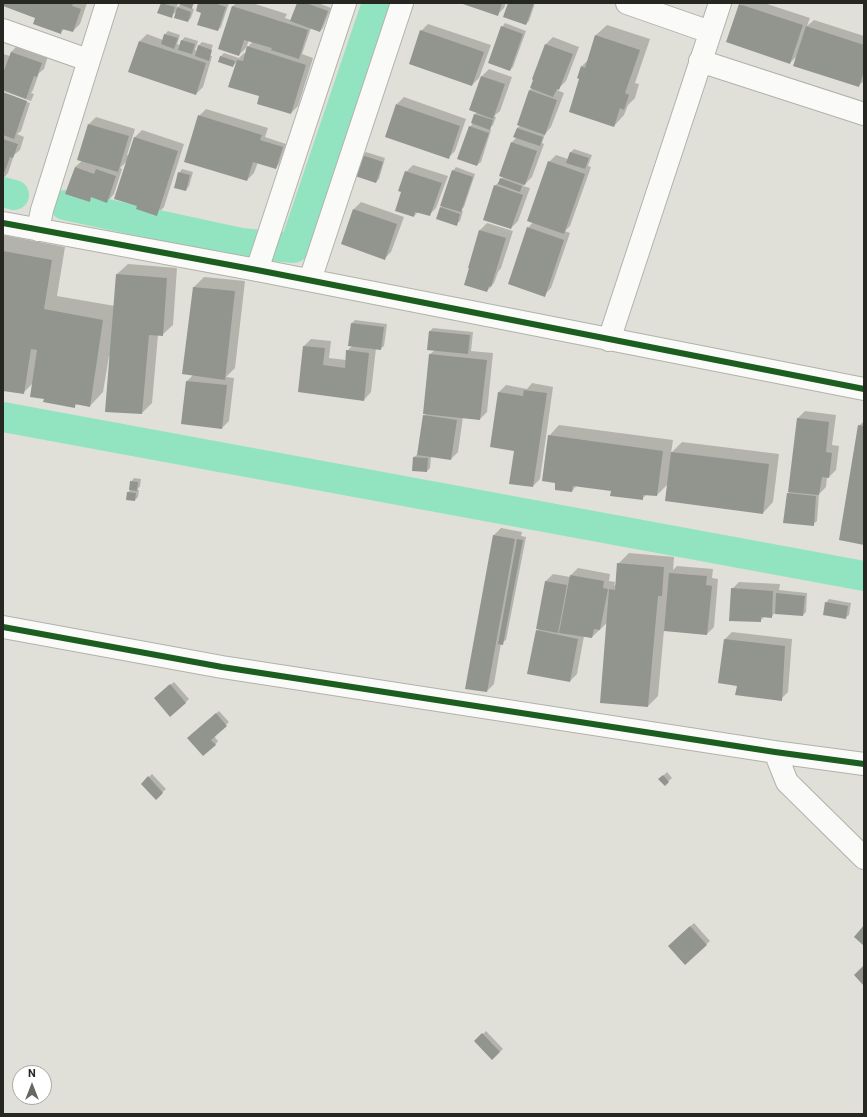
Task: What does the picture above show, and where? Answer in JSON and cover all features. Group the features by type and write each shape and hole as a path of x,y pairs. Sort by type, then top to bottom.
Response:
{"street":[{"path":"38,230 42,210 107,3"},
{"path":"262,253 345,3"},
{"path":"310,280 402,3"},
{"path":"627,3 710,32"},
{"path":"609,340 720,3"},
{"path":"3,30 88,60"},
{"path":"700,60 864,114"},
{"path":"3,223 38,230 262,253 310,280 864,390"},
{"path":"3,628 222,667 775,752 864,764"},
{"path":"775,752 787,782 864,858"}],"building":[{"path":"3,3 73,3 72,6 81,9 73,32 62,29 61,34 33,24 35,18 3,6"},
{"path":"161,3 175,7 172,18 157,13"},
{"path":"176,3 193,3 192,9"},
{"path":"198,3 214,3 226,7 218,31 197,25 201,13 196,11"},
{"path":"297,3 306,3 328,11 320,32 290,21"},
{"path":"460,3 502,3 498,16"},
{"path":"508,3 534,3 526,25 503,17"},
{"path":"739,4 803,25 790,64 726,42"},
{"path":"232,6 308,30 299,59 271,50 272,48 244,40 239,56 218,49"},
{"path":"177,7 191,12 188,22 174,18"},
{"path":"501,26 523,34 510,71 488,63"},
{"path":"806,26 864,45 864,71 859,87 793,66"},
{"path":"420,30 484,52 472,86 409,64"},
{"path":"164,34 178,38 174,49 161,44"},
{"path":"595,35 640,50 625,93 629,95 624,110 620,108 614,127 569,112 579,79 577,78 581,66 585,68"},
{"path":"181,40 195,44 192,54 178,50"},
{"path":"139,41 206,63 196,95 128,72"},
{"path":"545,44 573,54 559,90 557,89 553,97 530,88"},
{"path":"198,45 212,50 209,61 195,56"},
{"path":"247,46 306,65 291,114 257,104 259,96 228,87 237,60 243,61"},
{"path":"11,52 42,63 37,77 34,76 26,99 3,90 3,73"},
{"path":"220,56 235,61 233,67 218,62"},
{"path":"481,76 505,84 493,119 469,110"},
{"path":"529,90 557,100 545,135 517,125"},
{"path":"3,92 27,101 14,139 3,135"},
{"path":"396,104 460,126 449,159 385,137"},
{"path":"474,114 493,120 490,130 471,123"},
{"path":"198,115 262,135 260,140 283,147 276,169 253,162 247,181 184,162"},
{"path":"88,124 129,136 118,172 77,160"},
{"path":"469,126 489,133 477,166 457,159"},
{"path":"517,128 543,137 540,146 513,137"},
{"path":"134,137 178,151 157,216 136,209 137,206 114,199"},
{"path":"3,139 18,144 13,158 10,157 3,176"},
{"path":"511,142 537,151 525,185 499,176"},
{"path":"570,152 589,158 585,169 566,163"},
{"path":"362,155 383,162 376,183 355,176"},
{"path":"548,161 585,174 564,234 527,221"},
{"path":"75,167 94,174 96,169 116,176 107,203 91,197 90,202 65,194"},
{"path":"452,170 473,177 461,212 440,206"},
{"path":"405,171 442,183 430,216 415,212 414,217 395,211 401,192 398,191"},
{"path":"178,172 190,175 186,191 174,188"},
{"path":"500,178 522,186 520,192 498,184"},
{"path":"494,185 523,195 511,229 483,220"},
{"path":"440,207 460,214 457,226 436,219"},
{"path":"353,209 397,224 385,260 341,244"},
{"path":"527,227 564,240 545,297 508,284"},
{"path":"479,230 506,238 491,287 489,286 487,292 464,285"},
{"path":"3,251 52,260 44,309 103,320 90,407 75,404 75,408 43,402 44,399 30,397 37,350 31,349 24,394 3,391"},
{"path":"116,274 167,278 163,336 149,335 142,414 105,412"},
{"path":"193,287 235,291 225,380 182,374"},
{"path":"351,323 384,327 381,350 348,346"},
{"path":"429,331 470,335 468,354 427,350"},
{"path":"303,346 325,348 323,365 345,368 346,350 369,353 364,401 298,392"},
{"path":"429,354 487,360 480,420 423,414"},
{"path":"186,381 227,385 222,429 181,424"},
{"path":"524,390 547,393 533,487 509,484 514,451 490,447 498,392 523,396"},
{"path":"423,415 457,420 451,460 417,455"},
{"path":"797,418 829,422 826,452 832,453 829,478 822,477 819,495 788,492"},
{"path":"858,425 864,426 864,545 839,540"},
{"path":"548,435 663,451 657,496 643,495 643,500 610,496 611,491 573,486 572,492 555,490 555,483 542,481"},
{"path":"671,452 769,464 763,514 665,501"},
{"path":"413,457 428,458 427,472 412,471"},
{"path":"130,481 138,482 137,491 129,490"},
{"path":"127,492 136,493 135,501 126,500"},
{"path":"787,493 816,496 814,526 783,523"},
{"path":"493,535 515,539 487,692 465,689"},
{"path":"517,539 523,540 503,645 498,644"},
{"path":"617,563 664,567 662,596 658,596 648,707 600,703 609,589 615,590"},
{"path":"669,573 707,576 706,585 712,586 707,635 664,631"},
{"path":"570,575 604,581 603,588 608,589 600,630 594,629 592,638 559,633"},
{"path":"545,581 567,585 558,633 536,629"},
{"path":"731,588 773,591 772,618 761,617 761,622 729,621"},
{"path":"776,593 805,596 803,616 775,614"},
{"path":"825,602 848,606 846,619 823,615"},
{"path":"536,630 578,639 570,682 527,674"},
{"path":"724,639 785,646 782,701 735,695 737,686 718,683"},
{"path":"170,684 186,703 170,717 154,698"},
{"path":"216,713 227,726 211,740 216,745 203,756 187,738"},
{"path":"663,775 669,782 665,786 658,779"},
{"path":"148,776 163,793 156,800 141,784"},
{"path":"864,925 864,946 854,937"},
{"path":"690,926 707,945 685,965 668,946"},
{"path":"864,965 864,986 854,975"},
{"path":"482,1033 500,1052 492,1060 474,1041"}],"waterway":[{"path":"65,205 241,243 294,248 377,3"},
{"path":"3,192 14,195"},
{"path":"3,417 864,576"}],"cycle path":[{"path":"3,223 257,270 864,389"},
{"path":"3,627 222,667 775,752 864,764"}]}
